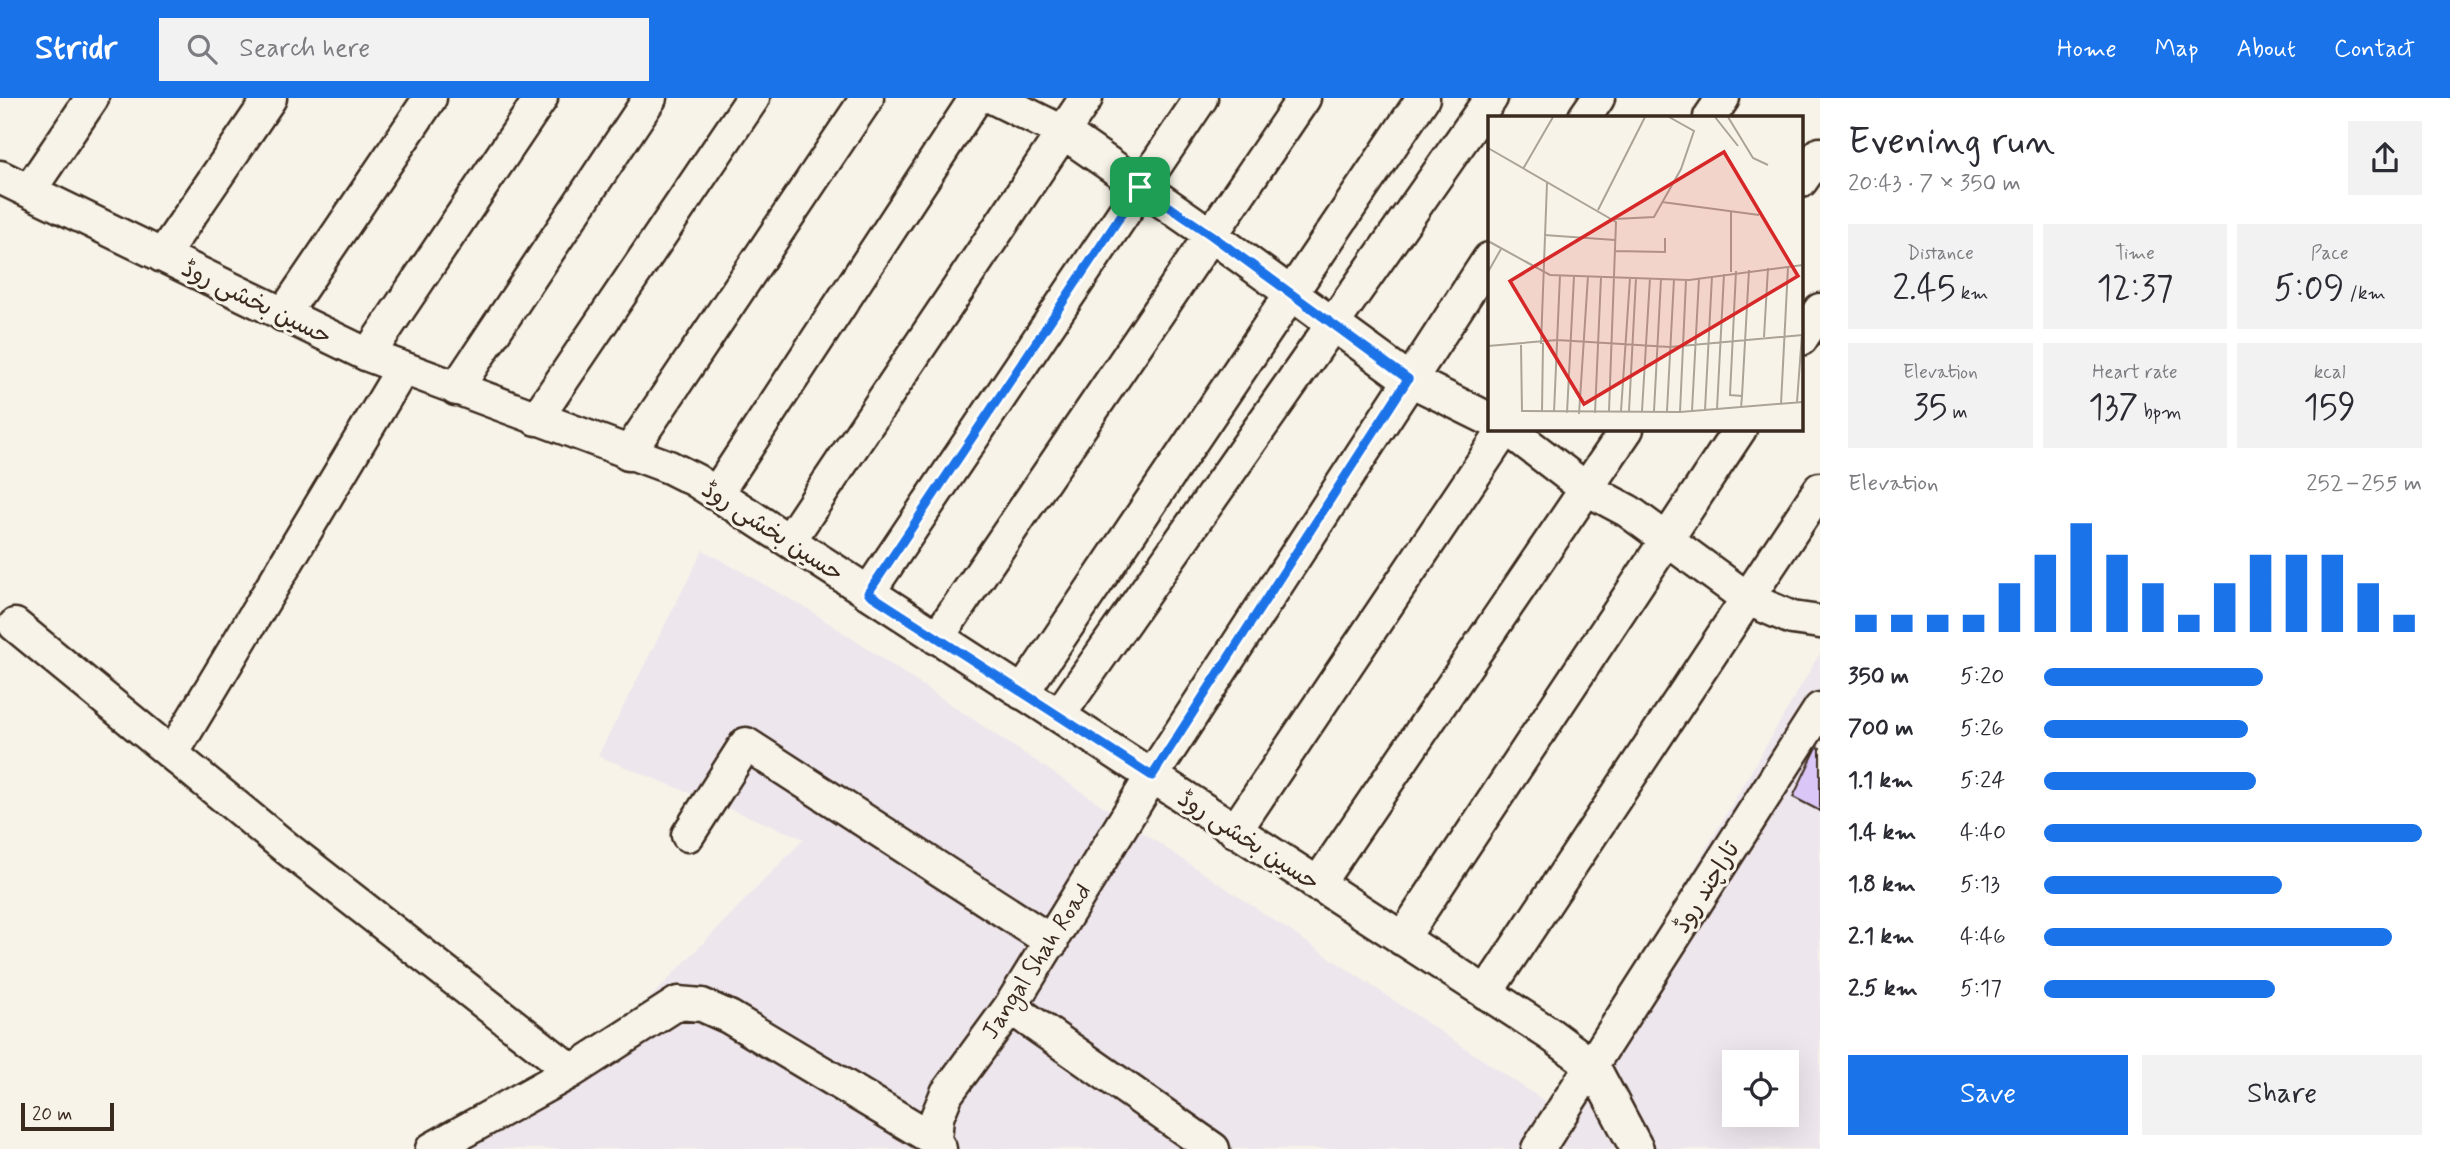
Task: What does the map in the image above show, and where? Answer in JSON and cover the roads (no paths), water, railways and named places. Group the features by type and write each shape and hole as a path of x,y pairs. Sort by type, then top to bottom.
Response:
{"street":[{"path":"29,191 92,98"},
{"path":"162,256 270,98"},
{"path":"283,316 430,98"},
{"path":"369,355 541,98"},
{"path":"456,388 650,98"},
{"path":"536,419 753,98"},
{"path":"628,454 867,98"},
{"path":"716,494 976,98"},
{"path":"994,98 1063,132 1211,235 1408,379 1488,419"},
{"path":"789,541 1086,98"},
{"path":"868,593 1200,98"},
{"path":"937,638 1304,98"},
{"path":"1023,693 1423,98"},
{"path":"1059,715 1491,98"},
{"path":"1586,116 1598,98"},
{"path":"1711,116 1723,98"},
{"path":"1802,180 1820,154"},
{"name":"حسین بخشی روڈ","path":"0,177 283,316 369,355 628,454 669,467 716,494 1059,715 1486,993 1593,1066"},
{"name":"Jangal Shah Road","path":"938,1144 937,1117 947,1093 1010,1007 1152,776 1408,379 1488,260"},
{"path":"1802,337 1820,310"},
{"path":"172,754 403,368"},
{"path":"1235,831 1506,430"},
{"path":"1508,430 1585,488 1628,511 1748,599 1792,618 1820,622"},
{"path":"1318,885 1626,430"},
{"path":"1402,939 1740,430"},
{"path":"1486,993 1820,489"},
{"path":"15,625 289,850 572,1071"},
{"name":"تاراچند روڈ","path":"1538,1149 1820,709"},
{"path":"688,835 746,744 1052,942"},
{"path":"432,1149 572,1071 678,1003 702,1005 729,1017 938,1144"},
{"path":"1010,1007 1213,1149"},
{"path":"1593,1066 1637,1149"}]}
